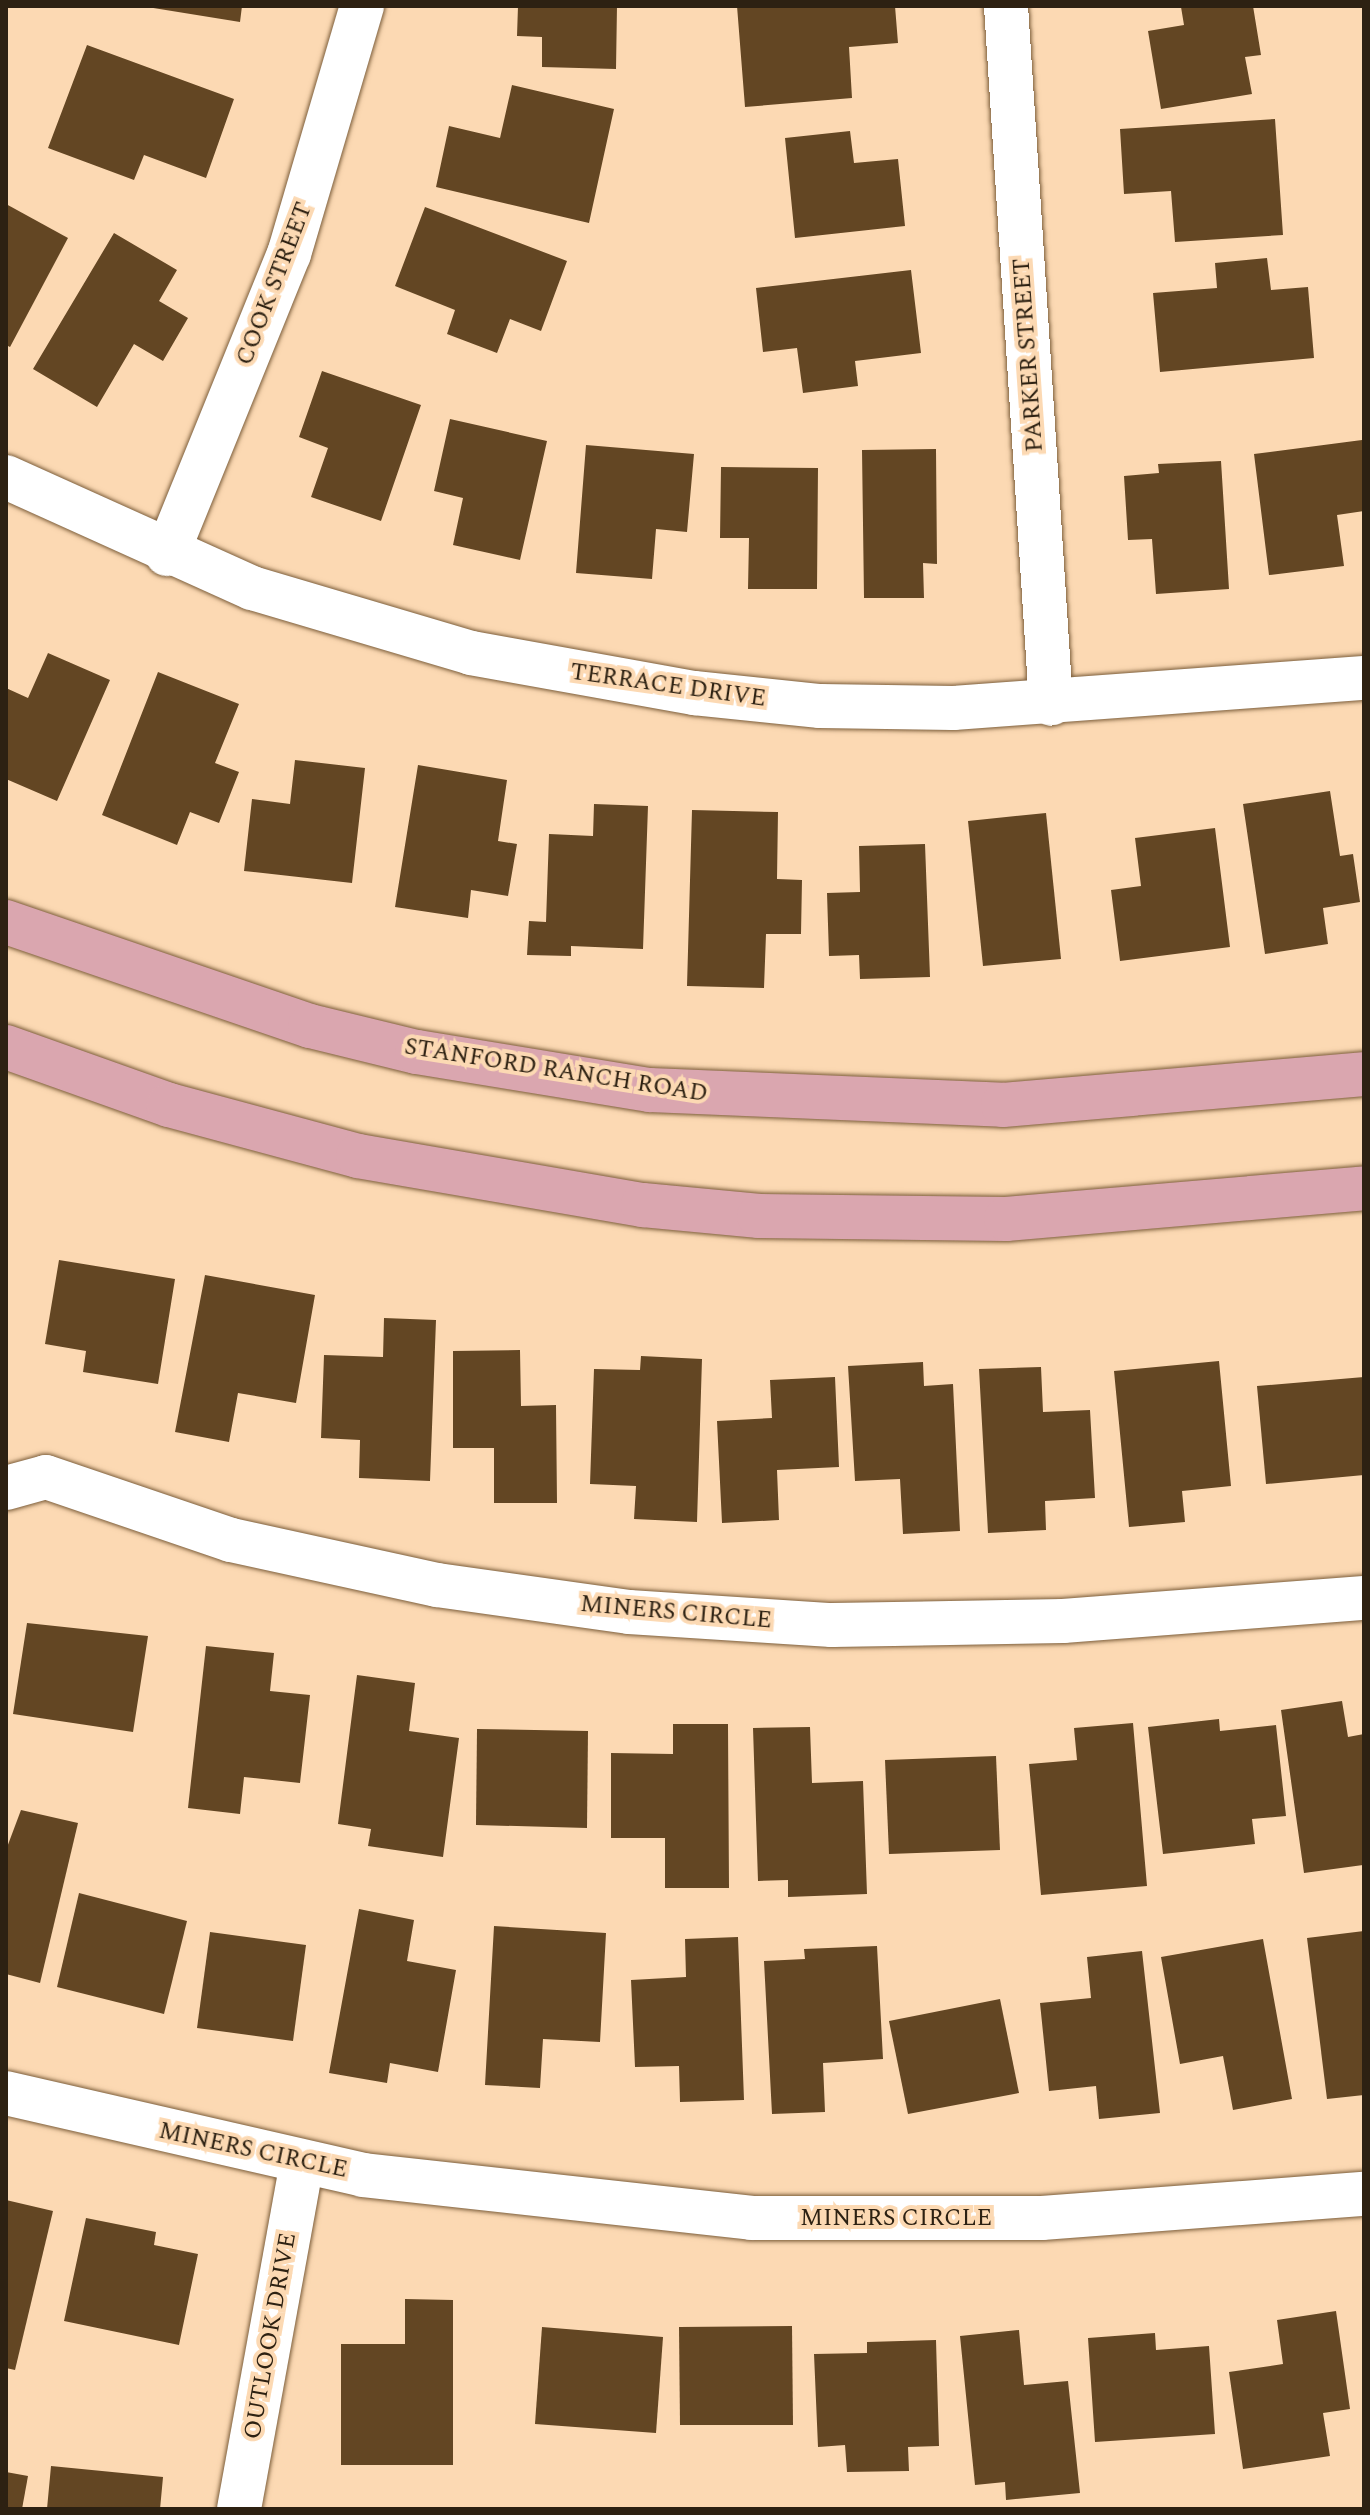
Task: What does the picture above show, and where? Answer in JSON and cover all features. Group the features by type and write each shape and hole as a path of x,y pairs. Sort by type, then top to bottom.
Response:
{"main road":[{"name":"STANFORD RANCH ROAD","path":"6,922 310,1026 417,1052 650,1090 1003,1105 1364,1074"},
{"path":"6,1047 169,1105 358,1156 643,1205 774,1217 1006,1219 1364,1188"}],"street":[{"name":"COOK STREET","path":"167,554 289,254 362,6"},
{"name":"PARKER STREET","path":"1006,6 1051,704"},
{"name":"TERRACE DRIVE","path":"6,477 167,554 366,623 572,673 820,706 1051,704 1364,678"},
{"name":"MINERS CIRCLE","path":"6,1488 46,1477 231,1540 437,1585 629,1612 832,1625 1033,1621 1364,1598"},
{"name":"MINERS CIRCLE","path":"6,2093 302,2163 751,2218 1042,2218 1364,2194"},
{"name":"OUTLOOK DRIVE","path":"239,2509 302,2163"}],"building":[{"path":"141,6 242,6 240,22"},
{"path":"518,6 617,6 616,69 542,67 542,37 517,36"},
{"path":"737,6 895,6 898,43 849,47 852,98 745,107"},
{"path":"1253,6 1261,55 1245,57 1252,94 1161,109 1148,31 1184,25 1181,7"},
{"path":"87,45 234,99 206,178 144,155 134,180 48,148"},
{"path":"512,85 614,109 589,223 436,187 449,126 500,138"},
{"path":"1275,119 1283,235 1175,242 1171,191 1124,194 1120,129"},
{"path":"850,131 854,163 898,159 905,226 795,238 785,138"},
{"path":"6,204 68,238 10,347 6,345"},
{"path":"425,207 567,261 541,331 510,319 497,353 447,334 455,310 395,286"},
{"path":"114,233 177,270 159,301 188,318 163,361 134,344 97,407 33,369"},
{"path":"1267,258 1271,290 1308,287 1314,358 1160,372 1153,293 1217,288 1215,263"},
{"path":"911,270 921,353 855,361 858,386 803,393 797,348 763,352 756,288"},
{"path":"322,371 421,405 381,521 311,497 328,448 299,437"},
{"path":"450,419 547,441 520,560 453,545 463,498 434,491"},
{"path":"1362,440 1364,511 1337,515 1344,566 1269,575 1254,454"},
{"path":"586,445 694,454 687,532 656,529 652,579 576,573"},
{"path":"936,449 937,564 923,563 924,598 864,598 862,450"},
{"path":"1221,461 1229,589 1156,594 1152,539 1128,540 1124,476 1159,473 1158,464"},
{"path":"721,467 818,468 817,589 748,589 749,538 720,538"},
{"path":"48,653 110,680 57,801 6,779 6,688 28,698"},
{"path":"158,672 239,704 215,763 239,772 219,823 190,812 177,845 102,815"},
{"path":"295,760 365,768 352,883 244,871 252,799 290,804"},
{"path":"418,765 507,780 498,841 517,844 508,896 471,890 468,918 395,907"},
{"path":"1330,791 1340,856 1353,854 1360,902 1323,908 1328,944 1265,954 1243,804"},
{"path":"594,804 648,806 643,949 571,946 571,956 527,955 529,921 546,922 549,834 593,836"},
{"path":"692,810 778,812 777,879 802,880 801,934 766,934 764,988 687,986"},
{"path":"1046,813 1061,959 983,966 968,821"},
{"path":"1215,828 1230,947 1120,961 1111,890 1141,886 1135,838"},
{"path":"925,844 930,977 860,979 859,955 829,956 827,893 860,892 859,846"},
{"path":"59,1260 175,1279 158,1384 83,1372 86,1351 45,1344"},
{"path":"205,1275 315,1295 296,1403 238,1393 229,1442 175,1432"},
{"path":"384,1318 436,1320 430,1481 359,1478 360,1440 321,1438 324,1355 383,1357"},
{"path":"520,1350 521,1406 556,1405 557,1503 494,1503 494,1448 453,1448 453,1351"},
{"path":"641,1356 702,1359 697,1522 634,1519 636,1486 590,1484 594,1369 640,1370"},
{"path":"1219,1361 1231,1486 1182,1491 1185,1522 1129,1527 1114,1371"},
{"path":"923,1362 924,1386 953,1384 960,1531 903,1534 900,1479 855,1481 848,1366"},
{"path":"1041,1367 1043,1412 1090,1410 1095,1498 1045,1501 1046,1530 988,1533 979,1369"},
{"path":"835,1377 839,1467 777,1470 779,1520 722,1523 717,1421 772,1418 770,1380"},
{"path":"1364,1377 1364,1475 1266,1484 1257,1386"},
{"path":"27,1623 148,1636 133,1732 13,1714"},
{"path":"206,1646 274,1653 270,1691 310,1695 300,1783 244,1777 240,1814 188,1808"},
{"path":"357,1675 415,1683 409,1731 459,1738 443,1857 368,1846 371,1829 338,1824"},
{"path":"1342,1701 1348,1737 1364,1734 1363,1865 1304,1873 1281,1710"},
{"path":"1219,1719 1220,1731 1276,1725 1286,1816 1252,1819 1255,1844 1163,1854 1148,1727"},
{"path":"1133,1723 1147,1886 1041,1895 1029,1764 1077,1760 1074,1728"},
{"path":"673,1724 728,1724 729,1888 665,1888 665,1838 611,1838 611,1753 673,1754"},
{"path":"810,1727 812,1783 863,1781 867,1894 788,1897 788,1880 758,1881 753,1728"},
{"path":"477,1729 588,1731 587,1828 476,1825"},
{"path":"996,1756 1000,1850 889,1854 885,1760"},
{"path":"21,1810 78,1823 40,1983 6,1974 6,1850"},
{"path":"79,1893 187,1921 164,2014 57,1987"},
{"path":"359,1909 414,1920 407,1961 456,1970 438,2072 390,2063 387,2083 329,2073"},
{"path":"494,1926 606,1933 600,2042 543,2039 540,2088 485,2085"},
{"path":"1364,1931 1364,2095 1327,2099 1307,1938"},
{"path":"210,1932 306,1945 293,2041 197,2028"},
{"path":"738,1937 744,2100 680,2102 679,2066 635,2067 631,1980 686,1977 685,1939"},
{"path":"1263,1939 1292,2099 1233,2110 1223,2056 1180,2064 1161,1957"},
{"path":"877,1946 883,2059 823,2063 825,2112 772,2114 764,1961 805,1959 804,1949"},
{"path":"1142,1951 1160,2113 1099,2119 1096,2086 1049,2091 1040,2003 1091,1998 1087,1957"},
{"path":"1000,1999 1019,2093 908,2114 889,2021"},
{"path":"6,2200 53,2211 15,2370 6,2368"},
{"path":"86,2218 156,2232 154,2245 198,2254 179,2345 64,2321"},
{"path":"405,2299 453,2300 453,2465 341,2465 341,2344 405,2344"},
{"path":"1336,2311 1350,2409 1323,2413 1330,2456 1243,2469 1229,2372 1283,2364 1277,2320"},
{"path":"792,2326 793,2425 680,2425 679,2327"},
{"path":"542,2327 663,2337 656,2433 535,2424"},
{"path":"1019,2330 1024,2385 1068,2381 1080,2493 1006,2500 1005,2482 975,2485 960,2336"},
{"path":"1155,2333 1156,2350 1209,2346 1215,2434 1095,2442 1088,2338"},
{"path":"936,2340 939,2446 908,2447 909,2471 847,2472 845,2445 818,2447 814,2354 867,2353 867,2342"},
{"path":"51,2466 163,2477 160,2509 47,2509"},
{"path":"6,2472 28,2476 22,2509 6,2509"}]}
